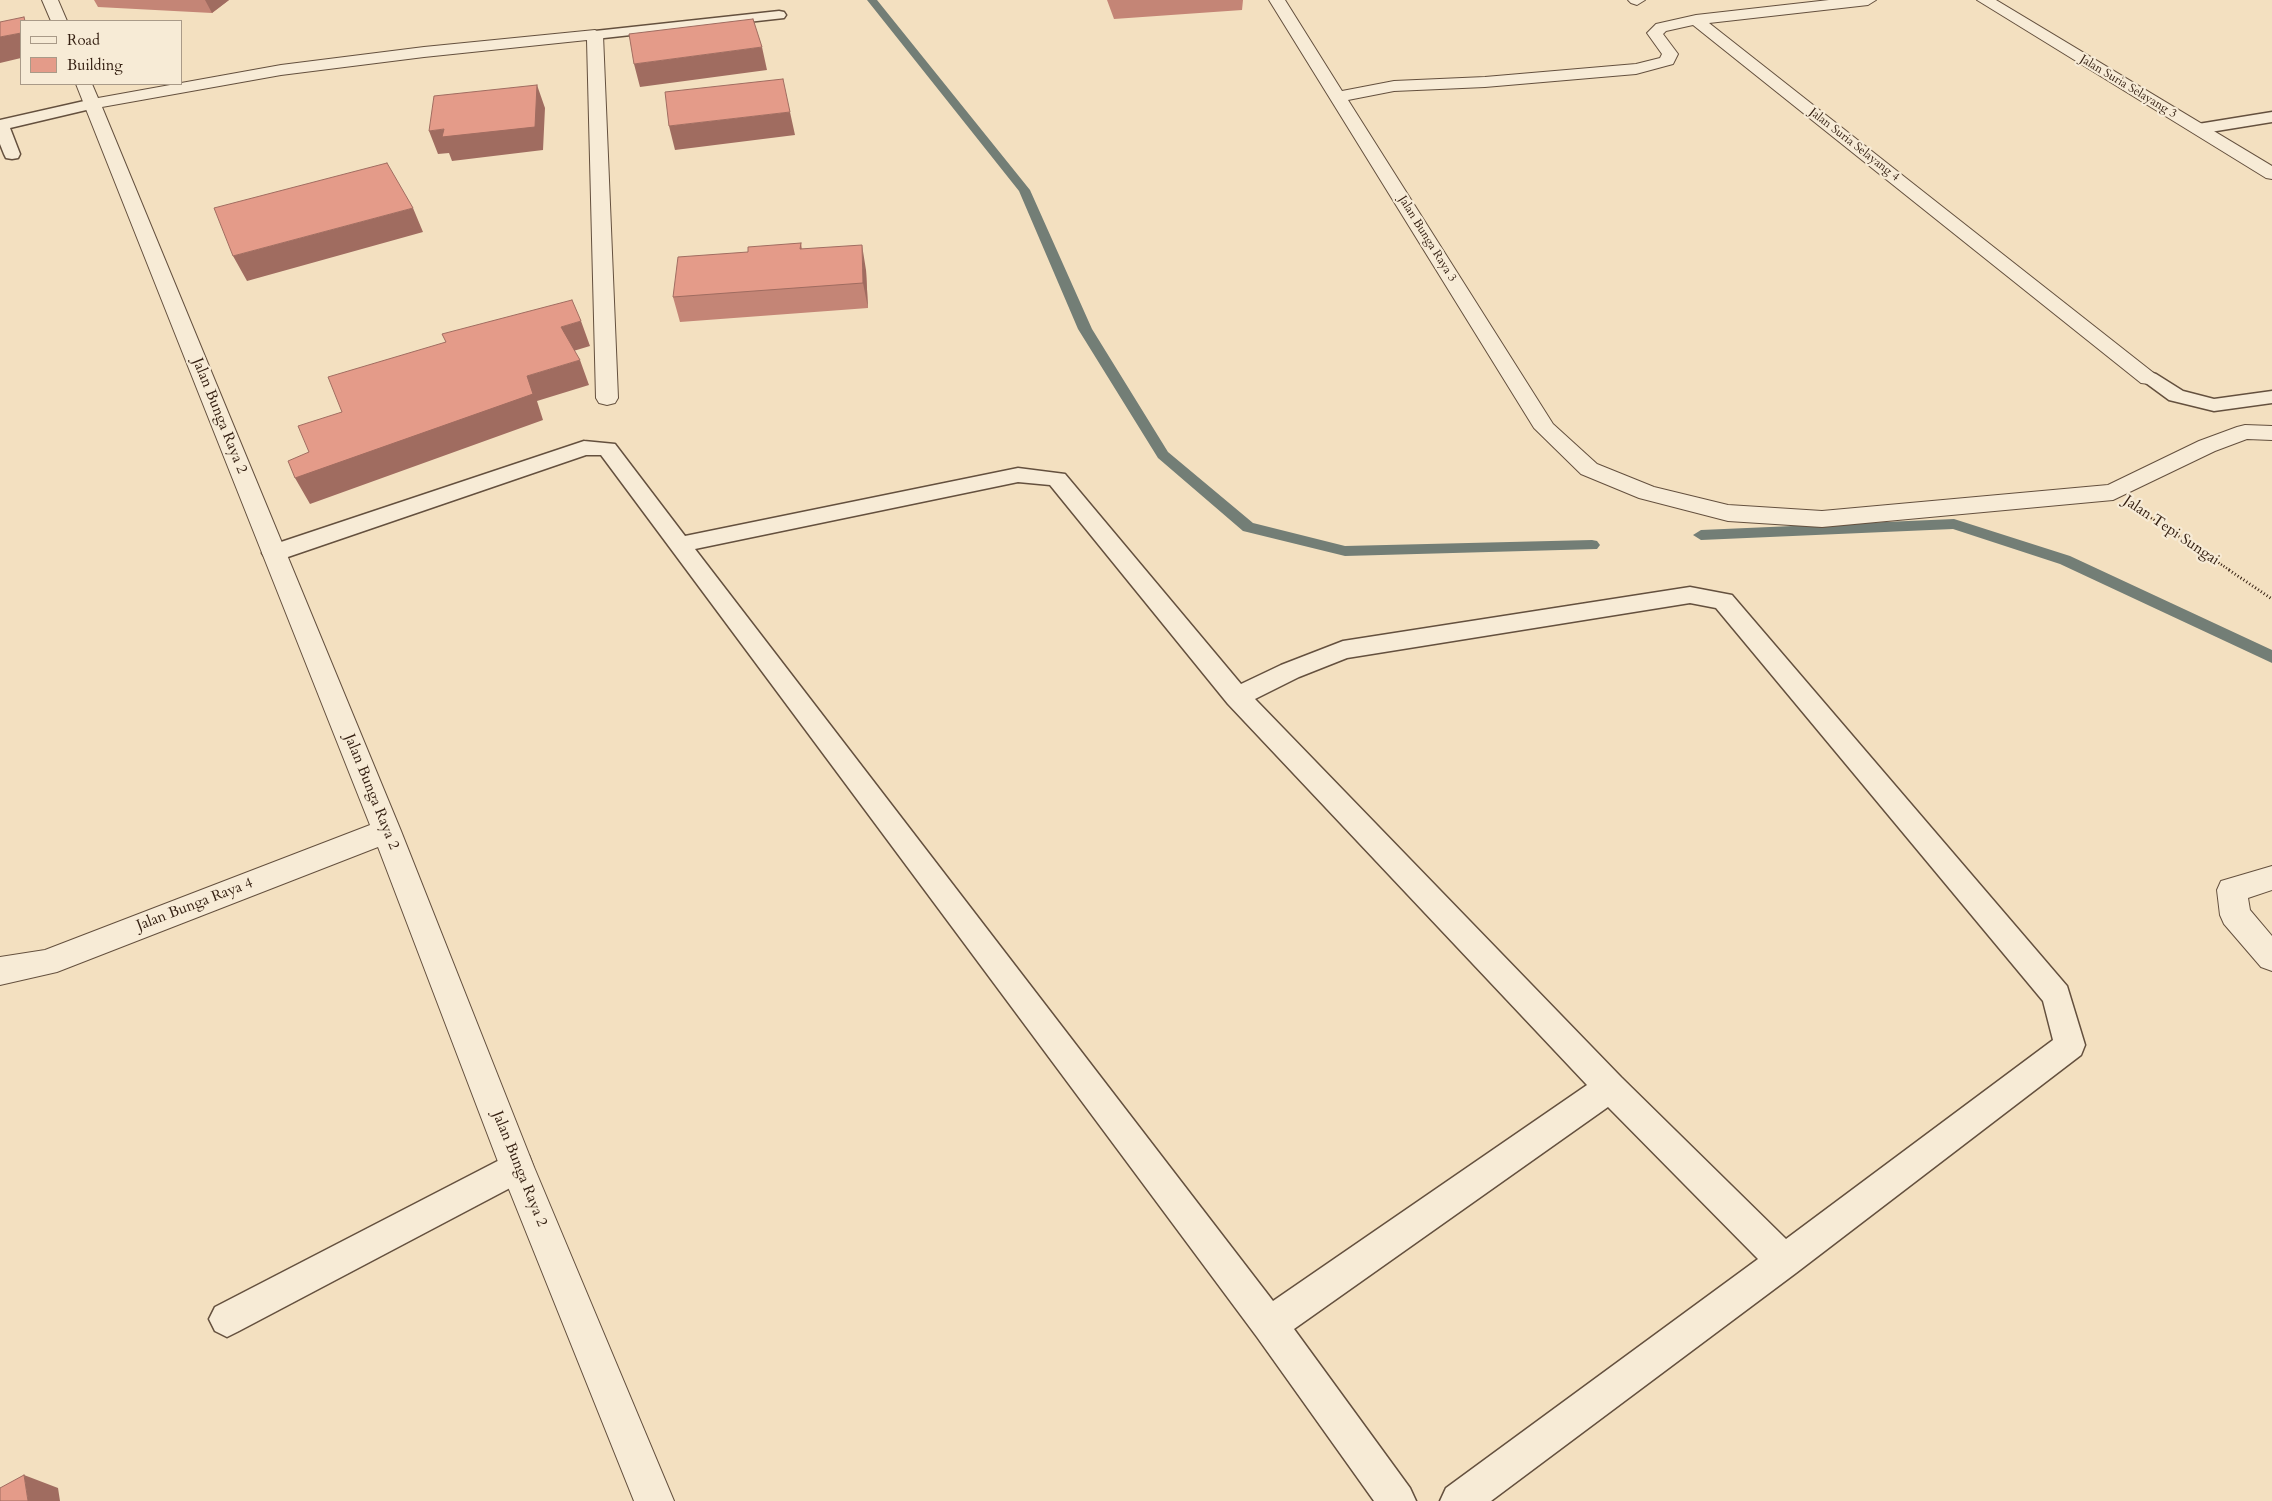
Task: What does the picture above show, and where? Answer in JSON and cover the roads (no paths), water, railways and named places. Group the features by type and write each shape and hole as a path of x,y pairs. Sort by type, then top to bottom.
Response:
{"street":[{"path":"50,0 59,20"},
{"name":"Jalan Bunga Raya 3","path":"1277,0 1545,428 1589,469 1647,493 1728,513 1822,519 2114,492"},
{"path":"1337,97 1394,86 1485,82 1636,69 1667,61 1670,54 1655,33 1661,27 1696,20 1868,0"},
{"name":"Jalan Suria Selayang 3","path":"1985,0 2272,174"},
{"name":"Jalan Suria Selayang 4","path":"1696,20 2149,378"},
{"path":"182,82 424,52 595,35 607,398"},
{"path":"88,94 160,85"},
{"name":"Jalan Bunga Raya 2","path":"88,94 388,831 517,1166 654,1501"},
{"name":"Jalan Tepi Sungai","path":"2114,492 2206,446 2245,432 2272,433"},
{"name":"Jalan Bunga Raya 4","path":"0,971 46,963 388,831"},
{"path":"2272,878 2232,890 2234,916 2272,958"}],"lane":[{"path":"595,35 779,15"},
{"path":"12,154 0,125 88,94"},
{"path":"2198,129 2272,117"},
{"path":"2149,378 2176,396 2214,406 2272,397"},
{"path":"274,553 584,448 607,450 1269,1325 1397,1501"},
{"path":"679,545 1018,475 1057,478 1237,697 1610,1087 1784,1261"},
{"path":"1237,697 1290,671 1342,650 1690,595 1724,601 2056,995 2070,1045 1784,1261 1459,1501"},
{"path":"1269,1325 1610,1087"},
{"path":"227,1319 517,1166"}],"waterway":[{"path":"872,0 1024,190 1085,329 1163,455 1248,527 1345,551 1592,545"},
{"path":"1701,535 1954,524 2065,560 2272,657"}]}
